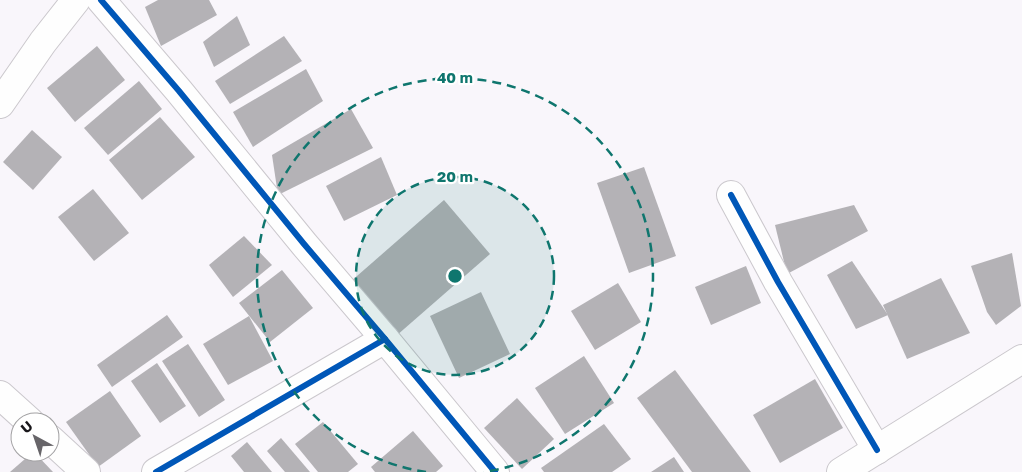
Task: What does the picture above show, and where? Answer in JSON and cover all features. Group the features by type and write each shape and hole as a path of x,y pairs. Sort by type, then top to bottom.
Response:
{"street":[{"path":"0,104 76,0"},
{"path":"101,0 179,91 495,472"},
{"path":"732,195 778,282 877,450"},
{"path":"156,472 386,339"},
{"path":"841,472 1022,359"},
{"path":"0,395 19,412"},
{"path":"60,448 86,472"}],"building":[{"path":"158,0 209,0 217,15 161,46 145,7"},
{"path":"237,16 250,45 214,67 203,42"},
{"path":"284,36 302,61 230,104 215,81"},
{"path":"97,46 125,80 75,122 47,88"},
{"path":"306,69 323,101 253,147 233,112"},
{"path":"139,81 162,109 108,155 84,128"},
{"path":"351,109 373,148 278,195 272,155"},
{"path":"160,117 195,157 142,200 109,160"},
{"path":"32,130 62,157 33,190 3,162"},
{"path":"381,157 397,195 344,221 326,186"},
{"path":"644,167 676,256 629,273 597,183"},
{"path":"93,189 129,233 94,261 58,217"},
{"path":"444,200 490,254 396,336 349,283"},
{"path":"854,205 868,231 787,274 775,225"},
{"path":"244,236 272,265 233,297 209,265"},
{"path":"1012,253 1021,306 996,325 987,312 971,266"},
{"path":"852,261 888,315 856,329 827,275"},
{"path":"746,266 761,303 711,325 695,287"},
{"path":"282,270 313,308 270,342 239,303"},
{"path":"941,278 970,333 907,359 883,305"},
{"path":"618,283 641,322 595,350 571,311"},
{"path":"481,292 510,354 459,378 430,316"},
{"path":"167,315 183,337 112,387 97,365"},
{"path":"249,316 273,361 228,385 203,344"},
{"path":"188,344 225,400 199,417 162,361"},
{"path":"584,356 614,403 565,434 535,388"},
{"path":"157,363 186,406 160,423 131,381"},
{"path":"675,370 751,472 692,472 637,398"},
{"path":"815,379 843,428 780,463 753,415"},
{"path":"110,391 141,436 98,467 66,422"},
{"path":"517,398 554,439 522,469 484,428"},
{"path":"323,422 358,464 348,472 318,472 295,444"},
{"path":"604,424 631,459 612,472 544,472 541,468"},
{"path":"413,431 443,466 436,472 375,472 371,467"},
{"path":"281,438 310,472 285,472 267,451"},
{"path":"247,442 272,472 244,472 231,456"},
{"path":"674,457 684,472 651,472"},
{"path":"22,462 44,462 53,472 10,472"}],"cycle path":[{"path":"101,0 179,91 495,472"},
{"path":"731,195 778,282 877,450"},
{"path":"156,472 385,339"}]}
